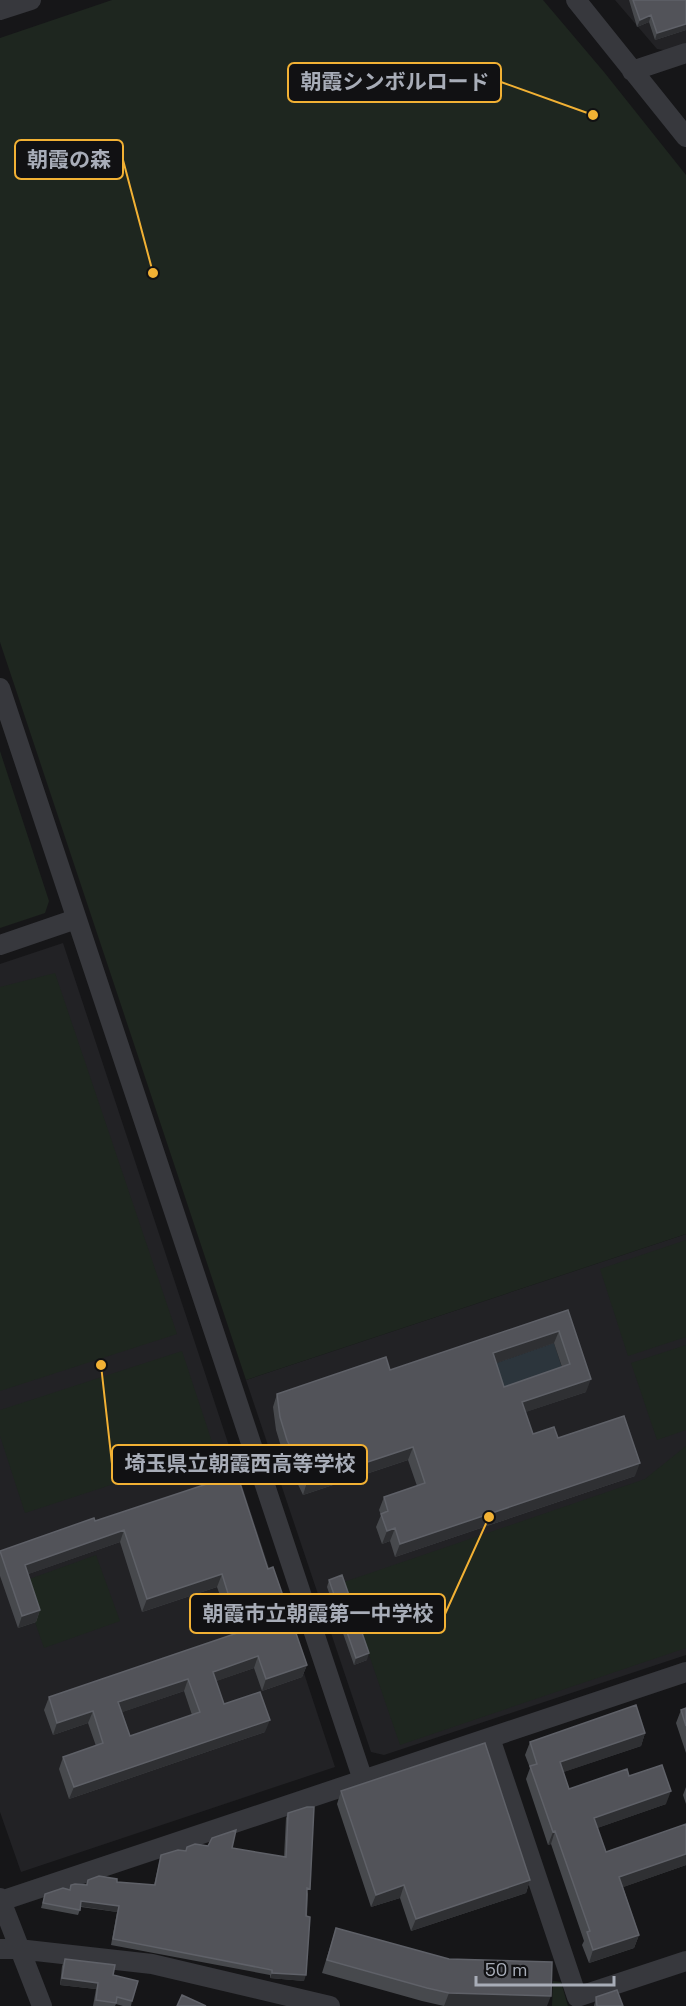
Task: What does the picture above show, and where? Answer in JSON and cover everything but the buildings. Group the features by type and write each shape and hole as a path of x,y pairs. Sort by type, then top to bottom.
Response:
{"street":[{"path":"0,10 31,0"},
{"path":"576,0 686,137"},
{"path":"632,71 686,53"},
{"path":"0,688 363,1780"},
{"path":"0,945 76,919"},
{"path":"42,2006 9,1949 0,1899 686,1672"},
{"path":"490,1738 577,1997 686,1961"},
{"path":"9,1949 152,1964 330,2006"}],"shaded area":[{"path":"112,0 543,0 686,175 686,1234 246,1380 0,642 0,38"},
{"path":"615,0 686,0 686,46 670,51 657,49"},
{"path":"0,751 49,901 45,913 0,928"},
{"path":"63,943 335,1767 21,1872 0,1812 0,964"},
{"path":"55,973 177,1334 0,1391 0,987"},
{"path":"686,1234 686,1655 384,1755 371,1752 246,1380"},
{"path":"686,1240 686,1337 628,1356 600,1269"},
{"path":"554,1343 565,1377 499,1399 488,1366"},
{"path":"686,1345 686,1430 657,1440 631,1363"},
{"path":"182,1351 215,1451 25,1513 0,1436 0,1410"},
{"path":"686,1446 686,1648 400,1745 344,1582 645,1479"},
{"path":"96,1555 120,1621 44,1648 21,1582"},
{"path":"553,1981 561,1982 568,2006 552,2006"}],"place":[{"name":"朝霞シンボルロード","path":"593,115"},
{"name":"朝霞の森","path":"153,273"},
{"name":"埼玉県立朝霞西高等学校","path":"101,1365"},
{"name":"朝霞市立朝霞第一中学校","path":"489,1517"}]}
